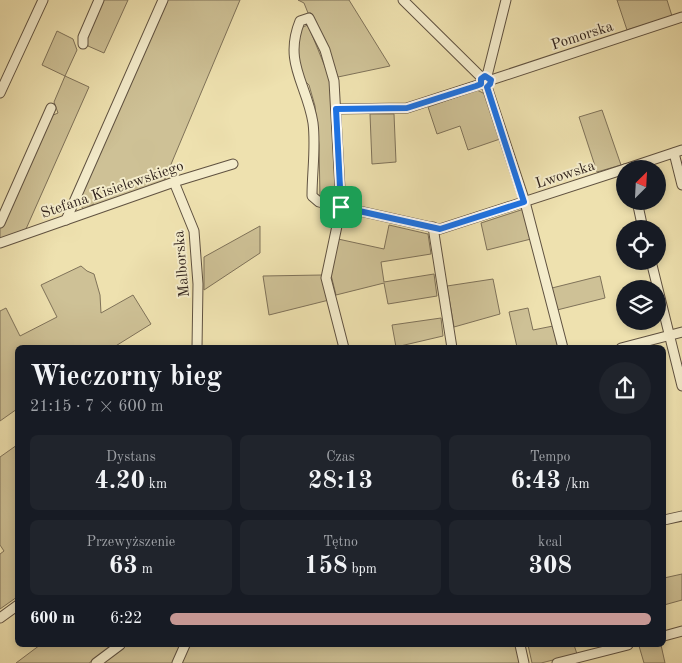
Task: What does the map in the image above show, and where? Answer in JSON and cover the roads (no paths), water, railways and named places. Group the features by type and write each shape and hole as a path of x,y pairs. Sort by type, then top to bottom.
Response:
{"street":[{"path":"0,93 43,0"},
{"path":"83,44 83,37 99,0"},
{"path":"66,220 163,0"},
{"path":"404,0 486,81 524,202 562,345"},
{"path":"486,81 506,0"},
{"name":"Pomorska","path":"336,109 407,108 682,17"},
{"name":"Lwowska","path":"336,109 334,81 325,50 309,18 302,20 296,34 294,59 313,124 312,196 319,202 440,229 616,173"},
{"path":"0,223 50,108"},
{"path":"336,109 341,207 326,278 343,345"},
{"path":"678,151 682,184"},
{"name":"Lwowska","path":"652,160 678,151"},
{"name":"Stefana Kisielewskiego","path":"0,244 174,182 233,164"},
{"name":"Malborska","path":"174,182 194,231 198,284 197,345"},
{"path":"433,227 452,345"},
{"path":"653,270 682,386"},
{"path":"632,345 682,332"},
{"path":"666,520 682,516"},
{"path":"0,618 15,607"},
{"path":"666,635 682,631"},
{"path":"96,663 117,647"},
{"path":"177,663 184,647"},
{"path":"520,647 524,663"},
{"path":"557,663 620,647"}]}
